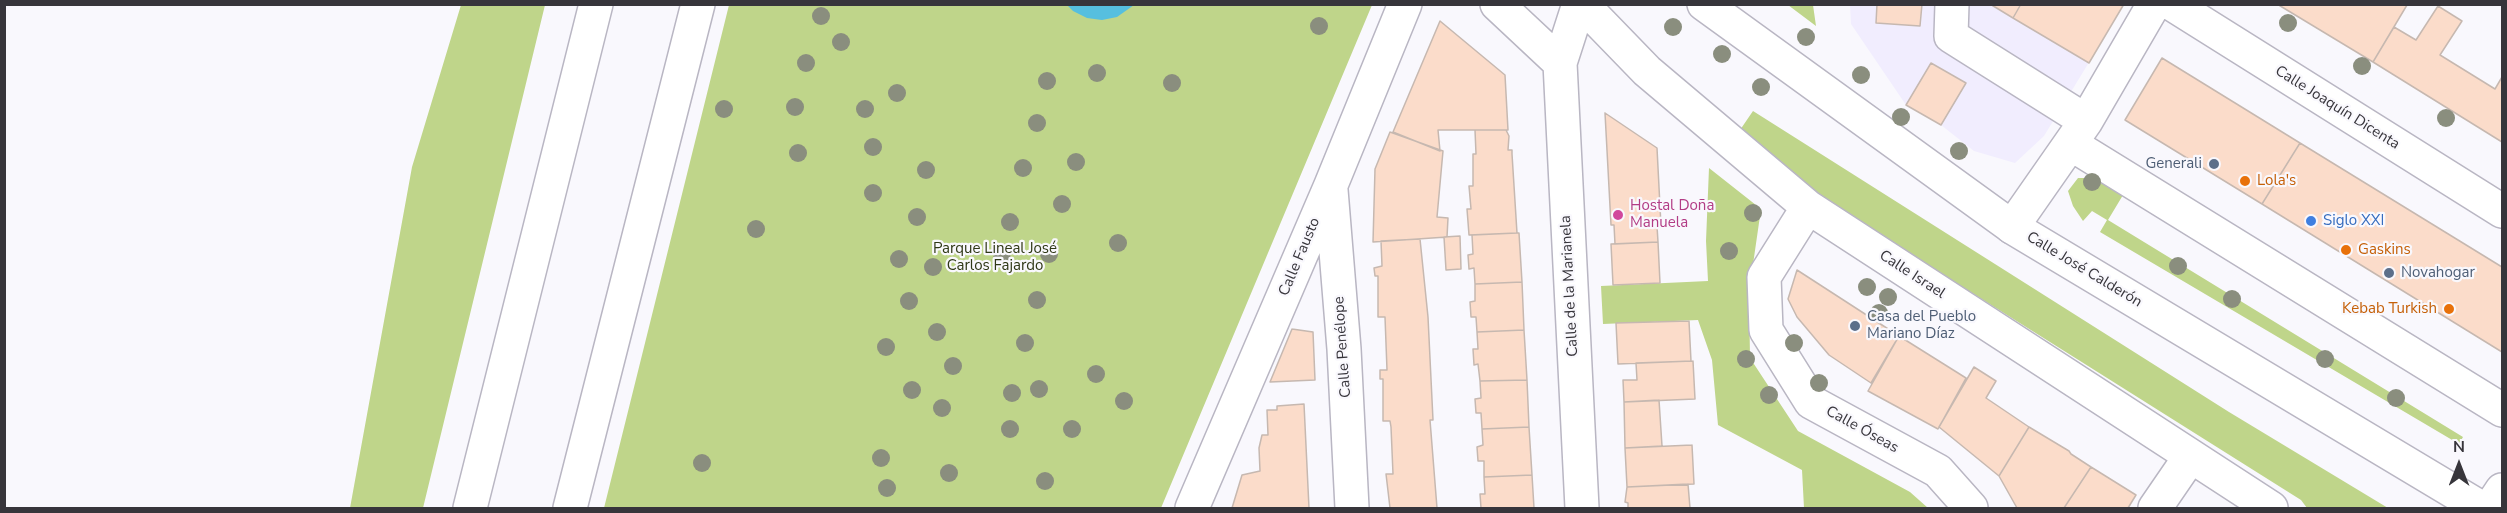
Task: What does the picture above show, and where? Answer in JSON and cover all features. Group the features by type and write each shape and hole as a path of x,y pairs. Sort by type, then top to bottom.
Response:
{"street":[{"path":"471,508 596,4"},
{"path":"570,508 698,4"},
{"name":"Calle Fausto","path":"1192,508 1331,185 1405,4"},
{"path":"1497,4 1560,63"},
{"name":"Calle Israel","path":"1560,63 1581,4 1647,70 1808,207 2271,508"},
{"name":"Calle José Calderón","path":"1704,4 2012,227 2481,508"},
{"path":"1952,4 1951,36 2078,133 2502,410"},
{"path":"2012,227 2078,133 2154,4"},
{"name":"Calle Joaquín Dicenta","path":"2172,4 2502,211"},
{"name":"Calle de la Marianela","path":"1560,63 1582,508"},
{"name":"Calle Penélope","path":"1331,185 1344,349 1352,508"},
{"name":"Calle Óseas","path":"1808,207 1764,277 1766,330 1811,402 1938,471 1971,508"},
{"path":"2155,508 2190,457"},
{"path":"2490,508 2502,490"}],"shaded area":[{"path":"1850,5 2124,5 2044,136 2015,163 1974,151 1941,125 1906,105 1851,24"}],"green space":[{"path":"461,5 545,5 423,508 350,508 412,167"},
{"name":"Parque Lineal José Carlos Fajardo","path":"729,5 1372,5 1161,508 604,508"},
{"path":"1788,5 1813,5 1816,26"},
{"path":"1753,111 2229,412 2388,508 2307,508 2301,500 1829,203 1740,130"},
{"path":"1709,168 1761,209 1749,292 1750,358 1798,431 1910,492 1928,508 1804,508 1802,470 1718,425 1712,360 1698,320 1603,324 1601,286 1708,281 1706,241"},
{"path":"2078,178 2098,178 2123,195 2108,220 2463,437 2459,444 2100,232 2107,220 2092,211 2083,221 2073,206 2068,191"}],"water":[{"path":"1067,5 1134,5 1117,17 1102,20 1087,18"}],"building":[{"path":"1877,4 1922,4 1920,26 1876,23"},
{"path":"1990,4 2021,4 2013,18"},
{"path":"2021,4 2124,4 2089,63 2013,18"},
{"path":"2277,4 2406,4 2407,5 2373,62"},
{"path":"2438,6 2462,21 2440,55 2495,89 2502,77 2502,142 2373,62 2394,27 2416,40"},
{"path":"1440,21 1505,75 1508,130 1438,130 1440,151 1393,132"},
{"path":"2162,58 2300,143 2262,204 2125,120"},
{"path":"1931,63 1966,83 1941,125 1906,105"},
{"path":"1605,113 1657,148 1661,226 1657,226 1658,242 1615,244 1614,225 1611,225"},
{"path":"1475,130 1506,130 1509,136 1508,150 1512,150 1517,233 1469,235 1467,209 1471,209 1469,186 1473,186 1473,154 1476,154"},
{"path":"1390,132 1443,151 1437,217 1448,218 1447,237 1373,242 1375,169"},
{"path":"2300,143 2502,267 2502,352 2262,204"},
{"path":"1519,233 1522,282 1475,284 1474,268 1469,269 1468,255 1473,254 1472,235"},
{"path":"1460,236 1461,269 1446,270 1444,237"},
{"path":"1420,239 1428,317 1433,420 1430,420 1437,508 1390,508 1386,474 1393,474 1391,427 1390,421 1383,421 1383,379 1380,379 1380,370 1387,370 1385,317 1378,317 1378,276 1375,276 1374,268 1382,266 1381,241"},
{"path":"1658,242 1660,283 1613,285 1611,244"},
{"path":"1797,270 1899,336 1871,383 1829,355 1797,317 1788,299"},
{"path":"1522,282 1524,330 1477,332 1476,317 1471,317 1470,302 1475,301 1475,284"},
{"path":"1689,321 1691,361 1618,364 1616,323"},
{"path":"1292,329 1313,332 1315,380 1270,382"},
{"path":"1524,330 1527,380 1480,381 1478,364 1474,365 1473,349 1478,349 1477,332"},
{"path":"1899,336 1966,378 1938,429 1868,391"},
{"path":"1693,361 1695,399 1624,402 1623,380 1637,380 1636,363"},
{"path":"1974,367 1996,381 1986,398 2029,427 1999,476 1939,427"},
{"path":"1527,380 1529,427 1482,429 1481,413 1476,413 1475,399 1481,398 1480,381"},
{"path":"1659,400 1662,446 1625,448 1624,402"},
{"path":"1304,404 1309,508 1232,508 1242,475 1260,471 1259,448 1262,435 1268,435 1267,410 1277,410 1277,406"},
{"path":"1529,427 1532,475 1484,477 1484,461 1478,461 1477,447 1483,445 1482,429"},
{"path":"2029,427 2091,467 2064,508 2017,508 1999,476"},
{"path":"1692,445 1694,484 1627,487 1625,448"},
{"path":"2091,467 2136,495 2128,508 2064,508"},
{"path":"1532,475 1534,508 1481,508 1480,494 1485,494 1484,477"},
{"path":"1688,484 1690,508 1628,508 1628,503 1625,502 1627,487"}],"place":[{"name":"Generali","path":"2214,164"},
{"name":"Lola's","path":"2245,181"},
{"name":"Hostal Doña Manuela","path":"1618,215"},
{"name":"Siglo XXI","path":"2311,221"},
{"name":"Gaskins","path":"2346,250"},
{"name":"Novahogar","path":"2389,273"},
{"name":"Kebab Turkish","path":"2449,309"},
{"name":"Casa del Pueblo Mariano Díaz","path":"1855,326"}]}
